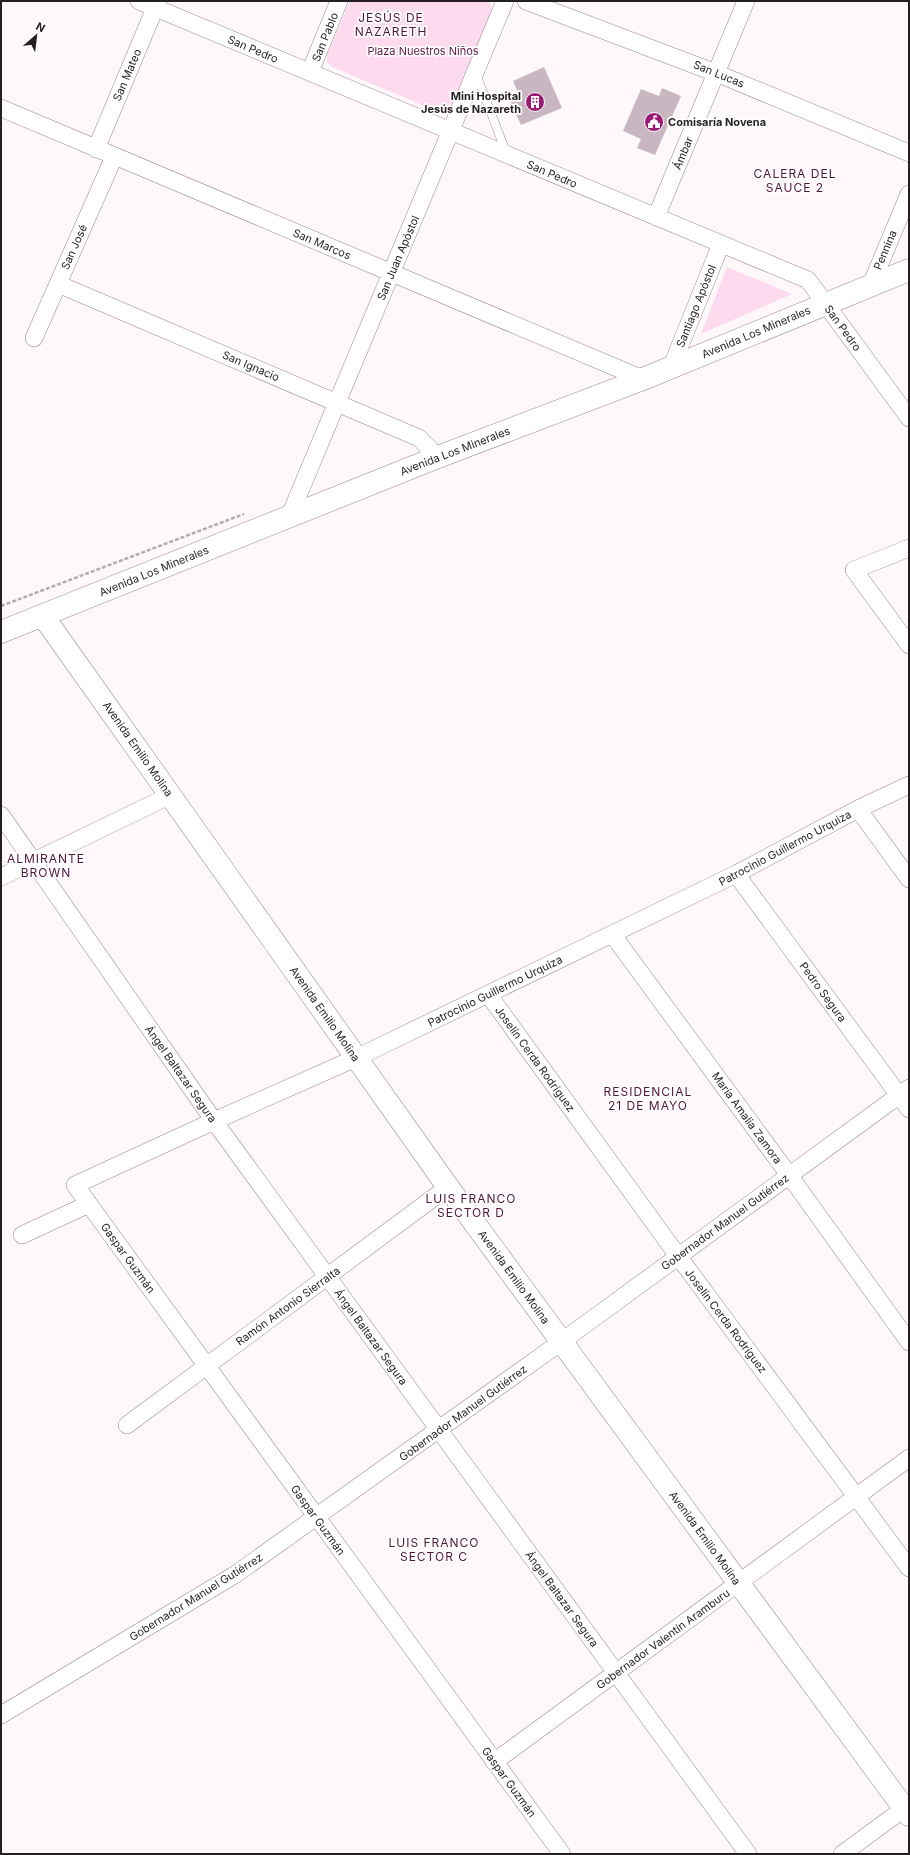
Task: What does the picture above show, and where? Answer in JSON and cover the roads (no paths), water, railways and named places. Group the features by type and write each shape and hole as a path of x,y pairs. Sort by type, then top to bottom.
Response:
{"street":[{"name":"San Pedro","path":"139,1 157,4 310,72 808,280 909,418"},
{"name":"San Pablo","path":"310,72 339,1"},
{"name":"San Juan Apóstol","path":"290,515 505,1"},
{"name":"San Lucas","path":"526,1 716,73 909,153"},
{"name":"Ámbar","path":"656,217 746,1"},
{"name":"San Mateo","path":"96,149 157,4"},
{"name":"San Marcos","path":"1,108 643,379"},
{"name":"San José","path":"34,338 114,157"},
{"name":"Pennina","path":"871,285 909,194"},
{"name":"Santiago Apóstol","path":"671,368 721,244"},
{"name":"Avenida Los Minerales","path":"1,632 290,515 671,368 909,270"},
{"name":"San Ignacio","path":"58,284 420,438 438,457"},
{"path":"909,548 854,570 909,645"},
{"name":"Avenida Emilio Molina","path":"43,616 448,1187 739,1585 907,1809"},
{"name":"Patrocinio Guillermo Urquiza","path":"75,1185 356,1058 736,874 858,809 909,785"},
{"path":"1,877 171,795"},
{"path":"858,809 909,878"},
{"name":"Ángel Baltazar Segura","path":"1,815 214,1121 748,1854"},
{"name":"Pedro Segura","path":"736,874 904,1091 909,1109"},
{"name":"María Amalia Zamora","path":"612,934 789,1175 909,1342"},
{"name":"Joselín Cerda Rodríguez","path":"488,994 678,1256 909,1568"},
{"name":"Gobernador Manuel Gutiérrez","path":"1,1715 236,1574 562,1342 904,1091"},
{"name":"Gaspar Guzmán","path":"75,1185 206,1367 562,1854"},
{"name":"Ramón Antonio Sierralta","path":"127,1425 448,1187"},
{"path":"22,1235 89,1204"},
{"name":"Gobernador Valentín Aramburu","path":"494,1762 739,1585 909,1458"},
{"path":"842,1854 907,1809"}],"lane":[{"path":"475,73 507,155"}],"place":[{"name":"Mini Hospital Jesús de Nazareth","path":"535,102"},
{"name":"Comisaría Novena","path":"654,122"}],"district":[{"name":"JESÚS DE NAZARETH","path":"391,25"},
{"name":"CALERA DEL SAUCE 2","path":"795,181"},
{"name":"ALMIRANTE BROWN","path":"46,866"},
{"name":"RESIDENCIAL 21 DE MAYO","path":"648,1099"},
{"name":"LUIS FRANCO SECTOR D","path":"471,1206"},
{"name":"LUIS FRANCO SECTOR C","path":"434,1550"}],"park label":[{"name":"Plaza Nuestros Niños","path":"423,51"}]}
